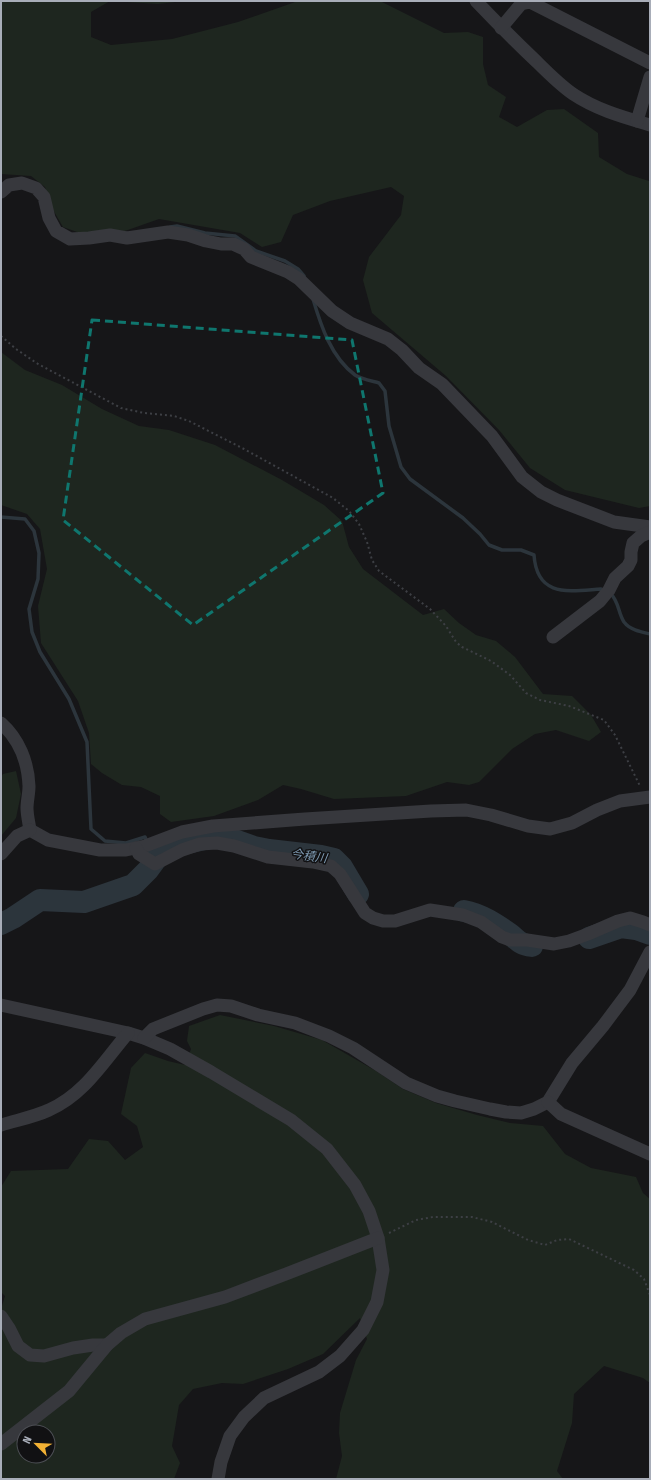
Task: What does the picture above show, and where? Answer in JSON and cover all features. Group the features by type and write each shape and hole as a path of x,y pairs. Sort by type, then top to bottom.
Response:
{"street":[{"path":"476,1 501,28 551,76 573,94 591,105 615,115 650,125"},
{"path":"501,28 521,4 530,2 650,63"},
{"path":"637,121 650,77"},
{"path":"1,192 9,185 22,183 36,188 44,196 49,218 56,231 70,239 110,235 127,238 168,232 188,235 206,241 221,244 233,244 244,250 251,257 288,272 299,279 332,311 350,323 388,339 402,350 419,368 442,384 492,436 522,477 541,492 557,500 614,522 650,527"},
{"path":"553,637 600,601 615,578 628,566 632,560 631,552 633,544 641,536 650,532"},
{"path":"1,722 9,730 19,746 26,763 29,787 27,809 30,830"},
{"path":"30,830 48,840 100,850 126,850 145,846 182,832 213,826 431,811 466,810 492,815 528,826 550,830 572,823 597,810 620,801 648,797"},
{"path":"1,854 17,836 30,830"},
{"path":"136,848 139,854 155,864 182,850 200,844 217,844 234,846 268,857 313,862 331,866 340,874 365,913 382,921 395,921 430,910 463,915 481,922 502,937 510,940 527,940 554,944 581,937 618,921 630,918 650,926"},
{"path":"144,1038 153,1029 203,1009 217,1005 231,1006 258,1015 295,1023 330,1036 353,1048 406,1083 455,1101 506,1112 534,1110 548,1102 572,1063 603,1026 630,990 650,952"},
{"path":"1,1005 128,1033 170,1049 291,1120 327,1149 355,1185 369,1211 378,1238 383,1270 377,1302 363,1330 340,1356 319,1372 264,1398 244,1417 230,1436 221,1462 218,1479"},
{"path":"1,1125 48,1111 80,1091 128,1033"},
{"path":"548,1102 561,1114 650,1154"},
{"path":"1,1444 69,1391 106,1345 121,1333 145,1319 232,1294 378,1238"},
{"path":"1,1316 18,1346 30,1355 44,1356 73,1348 106,1345"}],"path":[{"path":"1,336 16,349 38,364 121,408 144,414 174,416 189,421 251,452 333,498 348,511 359,524 367,542 372,560 379,571 430,609 446,626 456,642 462,647 491,661 510,675 526,693 540,700 569,706 604,720 615,735 648,797"},
{"path":"378,1238 416,1220 433,1217 472,1217 492,1222 528,1240 545,1245 557,1240 569,1239 634,1270 644,1279 650,1295"}],"highlighted area":[{"path":"92,320 352,340 383,493 193,625 63,520"}],"shaded area":[{"path":"1,1 110,1 91,12 91,37 111,45 172,39 238,22 298,1 380,1 444,33 468,32 483,37 483,64 488,85 506,97 499,117 517,127 547,110 564,109 598,133 599,157 627,174 649,181 650,183 650,506 639,508 565,490 530,468 499,430 446,376 372,313 363,280 369,257 401,215 404,196 391,187 330,201 293,215 281,242 262,247 240,233 159,219 125,231 105,230 80,233 63,227 52,208 45,187 31,176 1,174"},
{"path":"110,1 184,1 158,4"},
{"path":"1,352 25,370 62,385 102,409 139,426 169,430 215,445 282,480 324,505 342,521 349,547 363,569 423,615 444,609 459,623 476,635 496,641 515,657 543,694 572,696 591,715 601,732 589,741 556,730 535,734 512,749 479,782 469,785 447,782 406,796 334,799 283,785 258,800 214,816 171,822 160,814 160,796 141,787 122,785 102,773 91,764 89,733 78,701 41,643 38,606 47,569 40,529 27,514 1,505"},
{"path":"16,771 21,794 16,818 1,836 1,777 3,774"},
{"path":"220,1015 274,1026 322,1040 376,1071 403,1089 436,1103 477,1115 510,1123 543,1126 565,1154 591,1168 636,1177 643,1193 650,1199 650,1383 643,1378 604,1366 574,1394 572,1423 557,1471 563,1479 336,1479 342,1456 339,1433 340,1413 356,1360 367,1339 360,1318 323,1354 288,1369 243,1384 222,1383 193,1389 179,1405 172,1446 180,1463 174,1479 1,1479 1,1309 5,1296 1,1292 1,1187 11,1171 68,1169 89,1139 108,1141 125,1160 143,1147 137,1126 121,1114 131,1068 145,1053 185,1065 191,1049 187,1041 189,1026"}],"waterway":[{"path":"170,227 177,226 205,233 235,236 256,251 285,261 298,269 304,276"},
{"path":"313,299 323,330 339,359 355,375 363,379 379,383 385,391 389,426 401,467 410,479 463,518 489,545 502,550 521,550 534,555 536,569 541,579 548,585 557,589 577,591 601,589 604,591"},
{"path":"1,517 25,519 34,531 39,553 38,579 29,609 32,632 40,652 69,699 87,742 91,829 105,841 126,843 145,837 147,842"},
{"path":"610,593 613,596 626,625 650,634"},
{"name":"今積川","path":"1,924 40,900 84,902 133,885 148,870 159,855 178,845 209,838 229,838 254,847 334,859 342,867 358,894"},
{"path":"149,848 151,854 159,855"},
{"name":"今積川","path":"464,911 476,914 488,920 505,930 520,942 532,946"},
{"name":"今積川","path":"589,938 621,927 636,929 650,934"}]}
